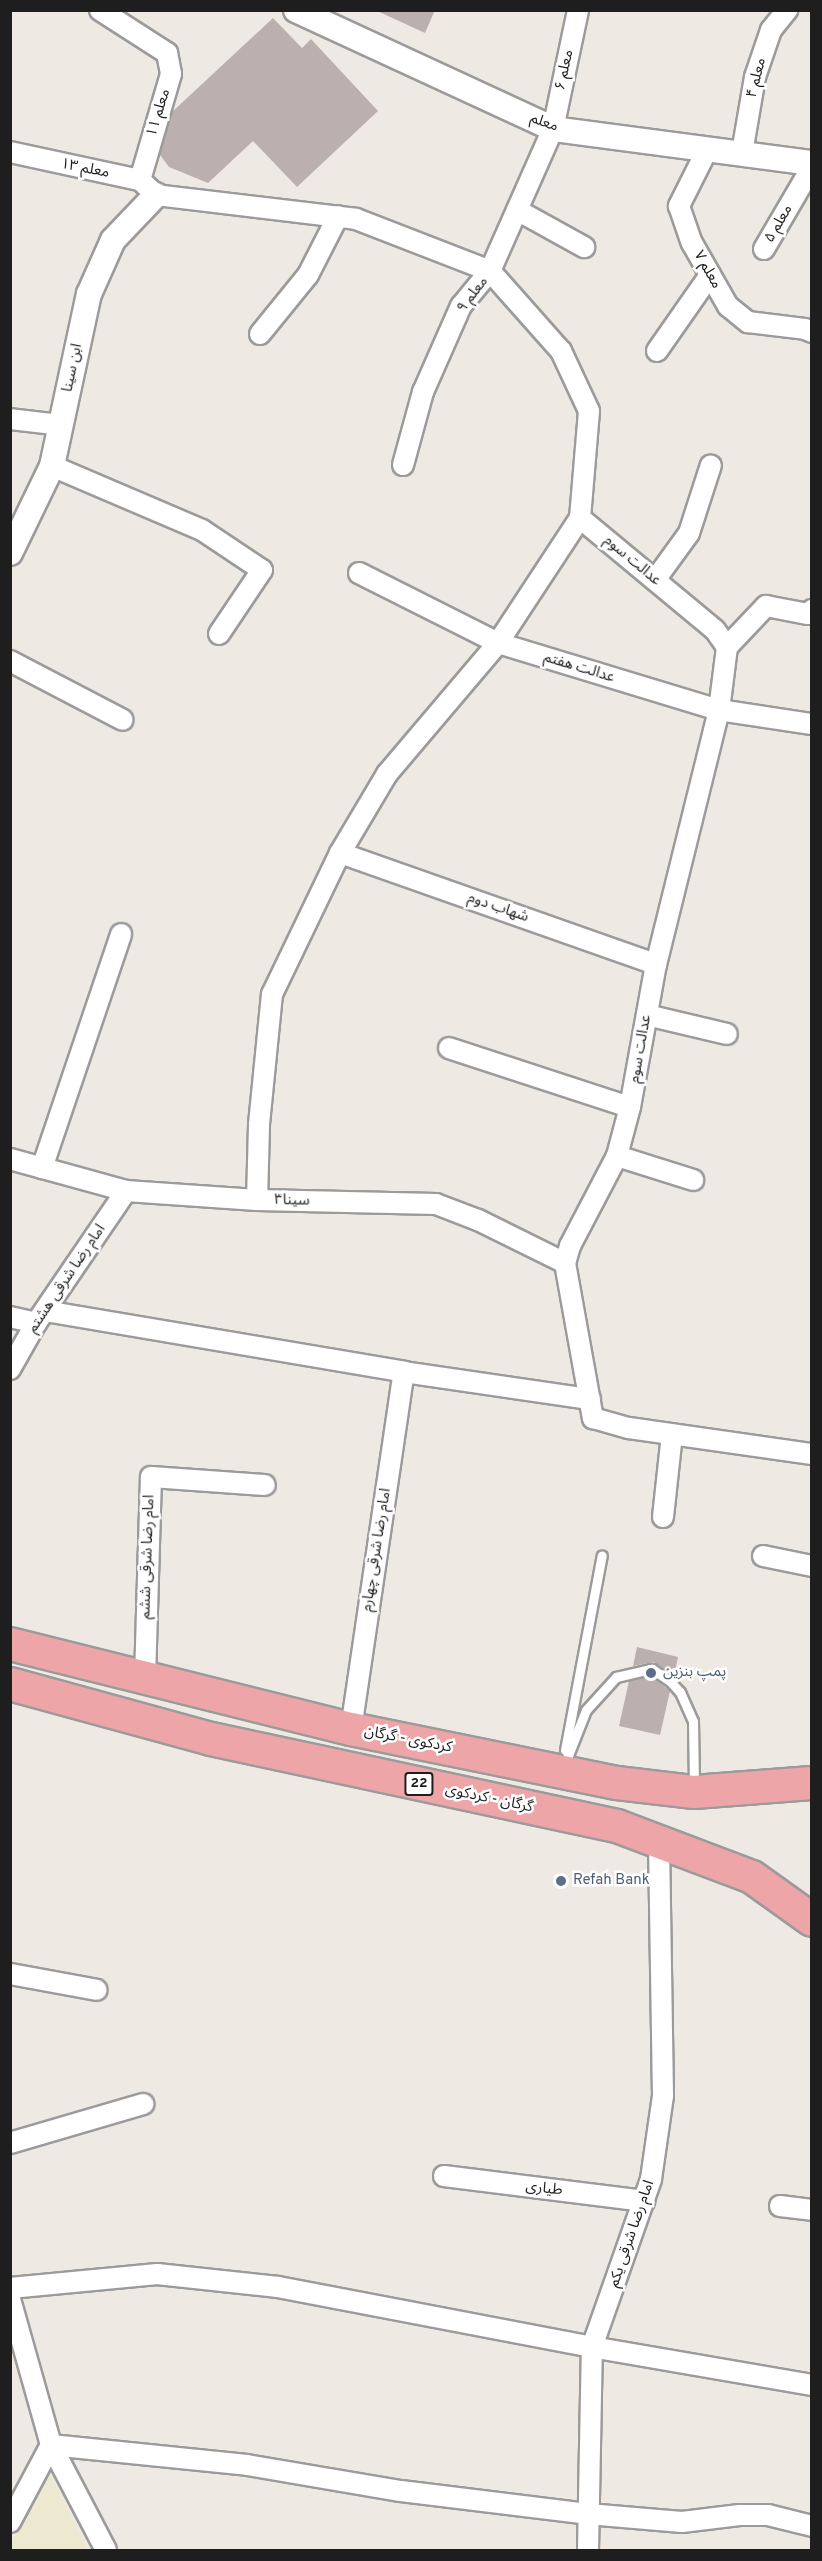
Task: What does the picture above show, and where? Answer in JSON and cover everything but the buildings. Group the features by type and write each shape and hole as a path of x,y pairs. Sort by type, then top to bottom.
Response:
{"highway":[{"name":"کردکوی - گرگان","path":"10,1644 351,1729 617,1783 694,1792 812,1783"},
{"name":"گرگان - کردکوی","path":"10,1684 211,1739 617,1826 752,1877 812,1920"}],"street":[{"name":"معلم ۱۱","path":"100,10 167,53 171,74 148,187"},
{"name":"معلم","path":"296,10 553,129 742,153 812,165"},
{"name":"معلم ۶","path":"553,129 578,10"},
{"name":"معلم ۴","path":"742,153 754,77 771,30 787,10"},
{"name":"معلم ۹","path":"403,465 423,392 461,306 490,271 553,129"},
{"name":"معلم ۷","path":"707,150 679,206 692,243 710,275 728,306 748,322 805,328 812,332"},
{"name":"معلم ۱۳","path":"10,152 148,187 356,219 490,271"},
{"name":"معلم ۵","path":"764,249 812,165"},
{"name":"ابن سینا","path":"10,553 52,466 89,294 113,240 148,187"},
{"path":"517,210 584,247"},
{"path":"260,334 308,275 338,216"},
{"path":"257,1200 259,1125 272,994 340,853 387,774 498,643 580,518 589,411 561,351 490,271"},
{"path":"657,351 710,275"},
{"path":"10,419 61,425"},
{"path":"655,580 689,533 711,465"},
{"path":"52,466 202,530 262,570 219,634"},
{"name":"عدالت سوم","path":"565,1263 570,1246 617,1156 630,1107 656,964 719,710 727,647 715,630 580,518"},
{"name":"عدالت هفتم","path":"359,573 498,643 719,710 812,724"},
{"path":"727,647 766,606 808,614 812,610"},
{"path":"10,661 123,720"},
{"name":"شهاب دوم","path":"340,853 656,964"},
{"path":"42,1168 122,934"},
{"path":"647,1015 727,1034"},
{"path":"449,1048 630,1107"},
{"path":"617,1156 693,1180"},
{"name":"سینا۳","path":"10,1158 126,1191 257,1200 436,1204 478,1220 565,1263"},
{"name":"امام رضا شرقی هشتم","path":"10,1369 40,1317 126,1191"},
{"path":"565,1263 593,1418 629,1428 812,1454"},
{"path":"10,1317 40,1317 590,1399"},
{"name":"امام رضا شرقی چهارم","path":"351,1729 404,1372"},
{"path":"663,1517 672,1434"},
{"name":"امام رضا شرقی ششم","path":"145,1679 151,1477 265,1485"},
{"path":"763,1556 812,1566"},
{"name":"امام رضا شرقی یکم","path":"588,2550 592,2347 651,2179 663,2096 659,1842"},
{"path":"10,1974 97,1990"},
{"path":"10,2143 143,2104"},
{"name":"طیاری","path":"444,2176 644,2201"},
{"path":"780,2206 812,2210"},
{"path":"10,2288 157,2274 278,2287 592,2347 812,2385"},
{"path":"10,2299 51,2445 106,2550"},
{"path":"51,2445 247,2465 401,2491 588,2514 682,2522 740,2515 768,2516 812,2526"},
{"path":"10,2522 51,2445"}],"lane":[{"path":"562,1770 602,1555"},
{"path":"562,1770 586,1710 616,1677 652,1669 670,1681 680,1692 693,1721 694,1792"}],"shaded area":[{"path":"50,2475 87,2550 11,2550 11,2543"}],"place":[{"name":"پمپ بنزین","path":"651,1673"},
{"name":"Refah Bank","path":"561,1881"}]}
